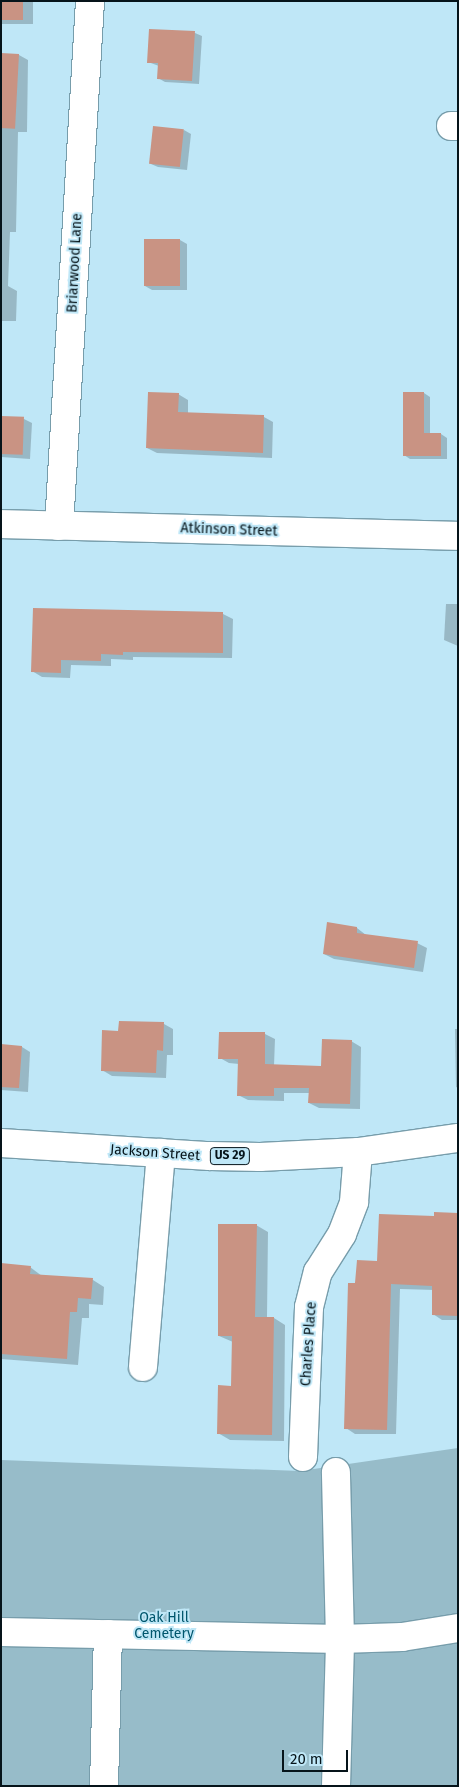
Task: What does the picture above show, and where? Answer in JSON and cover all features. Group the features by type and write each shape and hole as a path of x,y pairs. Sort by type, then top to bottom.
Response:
{"street":[{"name":"Briarwood Lane","path":"59,526 90,1"},
{"name":"Atkinson Street","path":"1,524 458,536"},
{"name":"Jackson Street","path":"1,1143 161,1154 260,1157 358,1152 458,1138"},
{"name":"Charles Place","path":"304,1457 310,1307 318,1272 342,1234 354,1202 358,1152"},
{"path":"142,1367 161,1154"},
{"path":"336,1472 340,1639 336,1786"},
{"path":"1,1632 340,1639 402,1637 458,1628"},
{"path":"104,1786 108,1634"}],"green space":[{"name":"Oak Hill Cemetery","path":"458,1448 458,1786 1,1786 1,1460 300,1471"}],"building":[{"path":"1,1 23,1 23,20 1,20"},
{"path":"149,29 195,31 192,81 157,79 158,63 147,63"},
{"path":"1,53 19,54 15,129 1,128"},
{"path":"153,126 184,129 180,167 149,164"},
{"path":"144,239 180,239 180,286 144,286"},
{"path":"148,392 179,393 178,412 264,415 263,453 146,448"},
{"path":"403,392 424,392 424,433 441,433 441,456 403,456"},
{"path":"1,416 24,417 23,455 1,454"},
{"path":"33,608 223,612 223,653 123,652 123,655 101,654 101,661 61,660 61,673 31,672"},
{"path":"327,922 357,927 357,933 418,941 414,968 323,954"},
{"path":"119,1021 164,1022 163,1051 157,1050 156,1073 101,1071 102,1030 118,1031"},
{"path":"219,1032 265,1032 265,1064 321,1066 322,1039 352,1040 350,1104 308,1103 309,1088 274,1088 274,1096 237,1096 238,1059 218,1059"},
{"path":"1,1044 22,1046 19,1088 1,1087"},
{"path":"434,1212 458,1213 458,1316 432,1315 432,1286 391,1284 387,1430 344,1429 348,1283 355,1283 357,1260 377,1261 379,1214 434,1216"},
{"path":"218,1224 257,1224 255,1317 274,1317 272,1435 217,1434 218,1385 231,1386 232,1336 218,1336"},
{"path":"1,1263 31,1266 30,1274 93,1278 91,1299 78,1298 77,1312 70,1312 67,1359 1,1354"}]}
